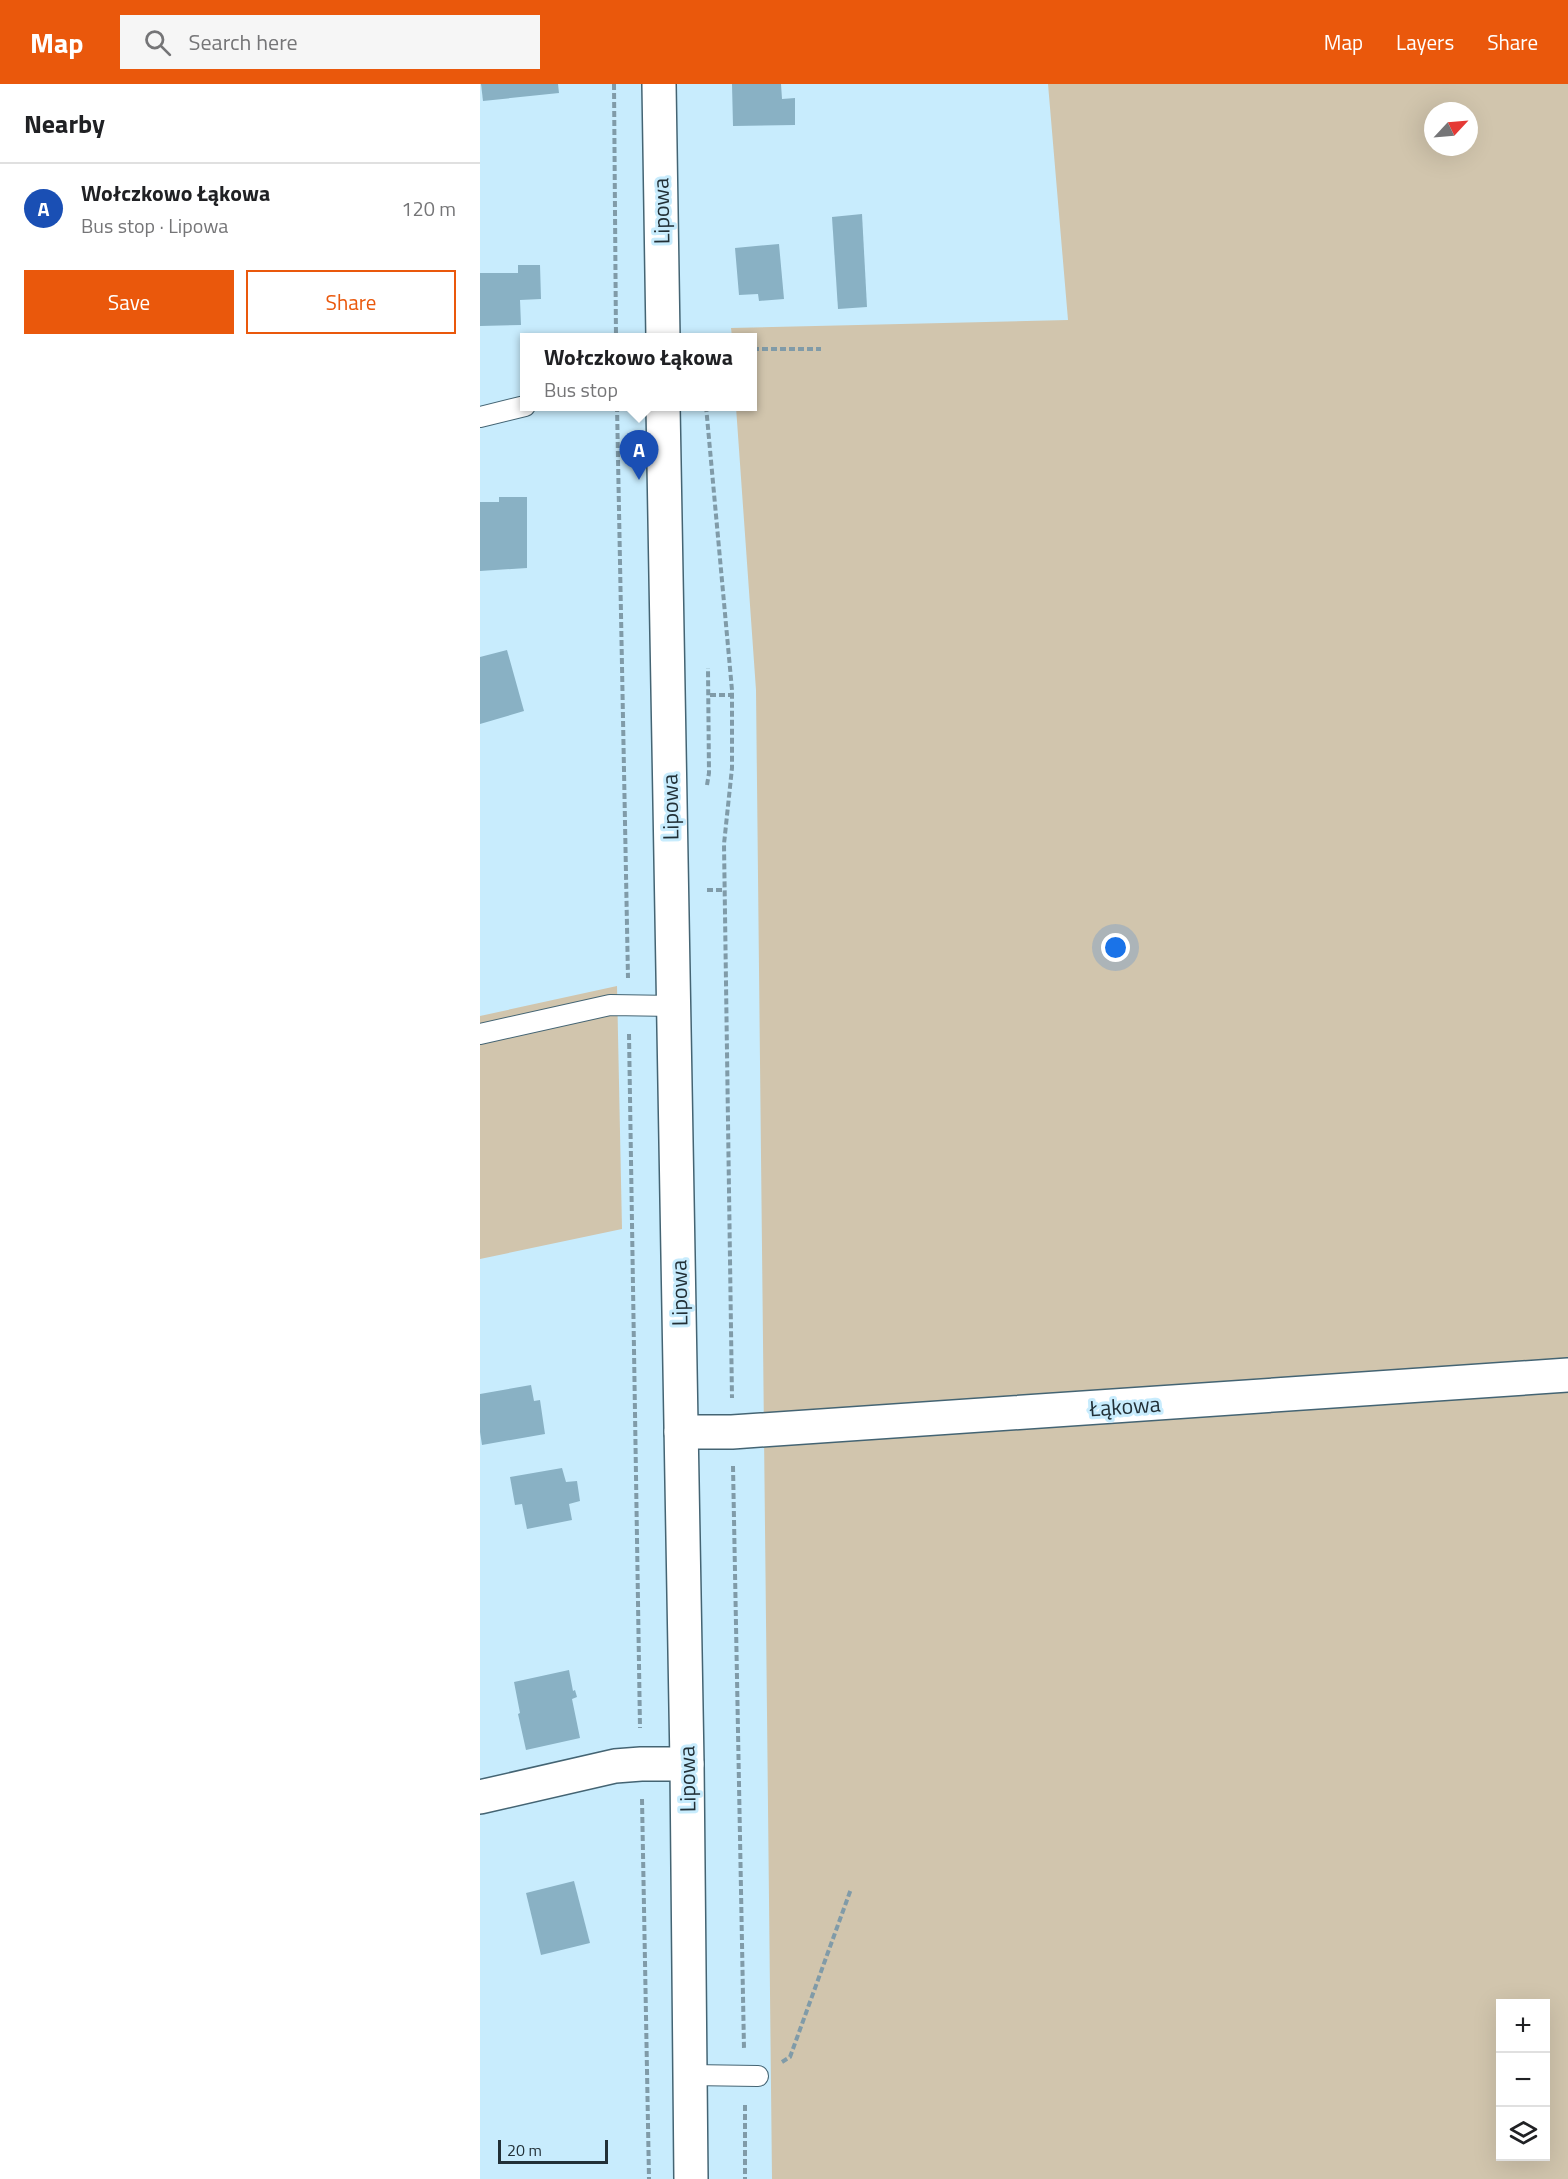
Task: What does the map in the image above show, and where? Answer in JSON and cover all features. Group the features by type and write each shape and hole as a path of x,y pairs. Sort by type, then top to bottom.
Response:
{"street":[{"name":"Lipowa","path":"659,84 663,333"},
{"name":"Lipowa","path":"663,411 687,1764 691,2179"},
{"name":"Łąkowa","path":"681,1432 732,1432 1568,1375"},
{"path":"480,1797 599,1769 641,1764 687,1764"}],"lane":[{"path":"480,417 520,407"},
{"path":"480,1034 610,1005 674,1006"},
{"path":"690,2075 751,2076"}],"path":[{"path":"614,84 616,333"},
{"path":"757,349 821,349"},
{"path":"617,411 649,2179"},
{"path":"707,411 732,695 732,768 724,844 732,1432 751,2076 745,2179"},
{"path":"710,695 732,695"},
{"path":"751,2076 790,2057 851,1889"}],"shaded area":[{"path":"1048,84 1568,84 1568,2179 772,2179 756,690 736,411 757,411 757,333 732,333 731,328 1068,320"},
{"path":"617,986 622,1229 480,1259 480,1016"}],"building":[{"path":"481,84 558,84 559,93 483,101"},
{"path":"732,84 781,84 782,99 795,98 795,125 733,126"},
{"path":"862,214 867,307 838,309 832,217"},
{"path":"779,244 784,299 759,301 758,294 739,295 735,248"},
{"path":"518,265 540,265 541,299 520,300 521,325 480,326 480,273 518,273"},
{"path":"499,497 527,497 527,568 480,571 480,502 499,502"},
{"path":"507,650 524,711 480,724 480,657"},
{"path":"531,1385 534,1401 540,1400 545,1434 482,1445 480,1394"},
{"path":"562,1468 566,1482 577,1481 580,1501 569,1504 572,1520 527,1529 522,1504 515,1505 510,1477"},
{"path":"569,1670 573,1691 575,1690 577,1697 572,1699 580,1738 526,1750 514,1682"},
{"path":"574,1881 590,1943 541,1955 526,1893"}],"place":[{"name":"Wołczkowo Łąkowa","path":"639,480"}]}
